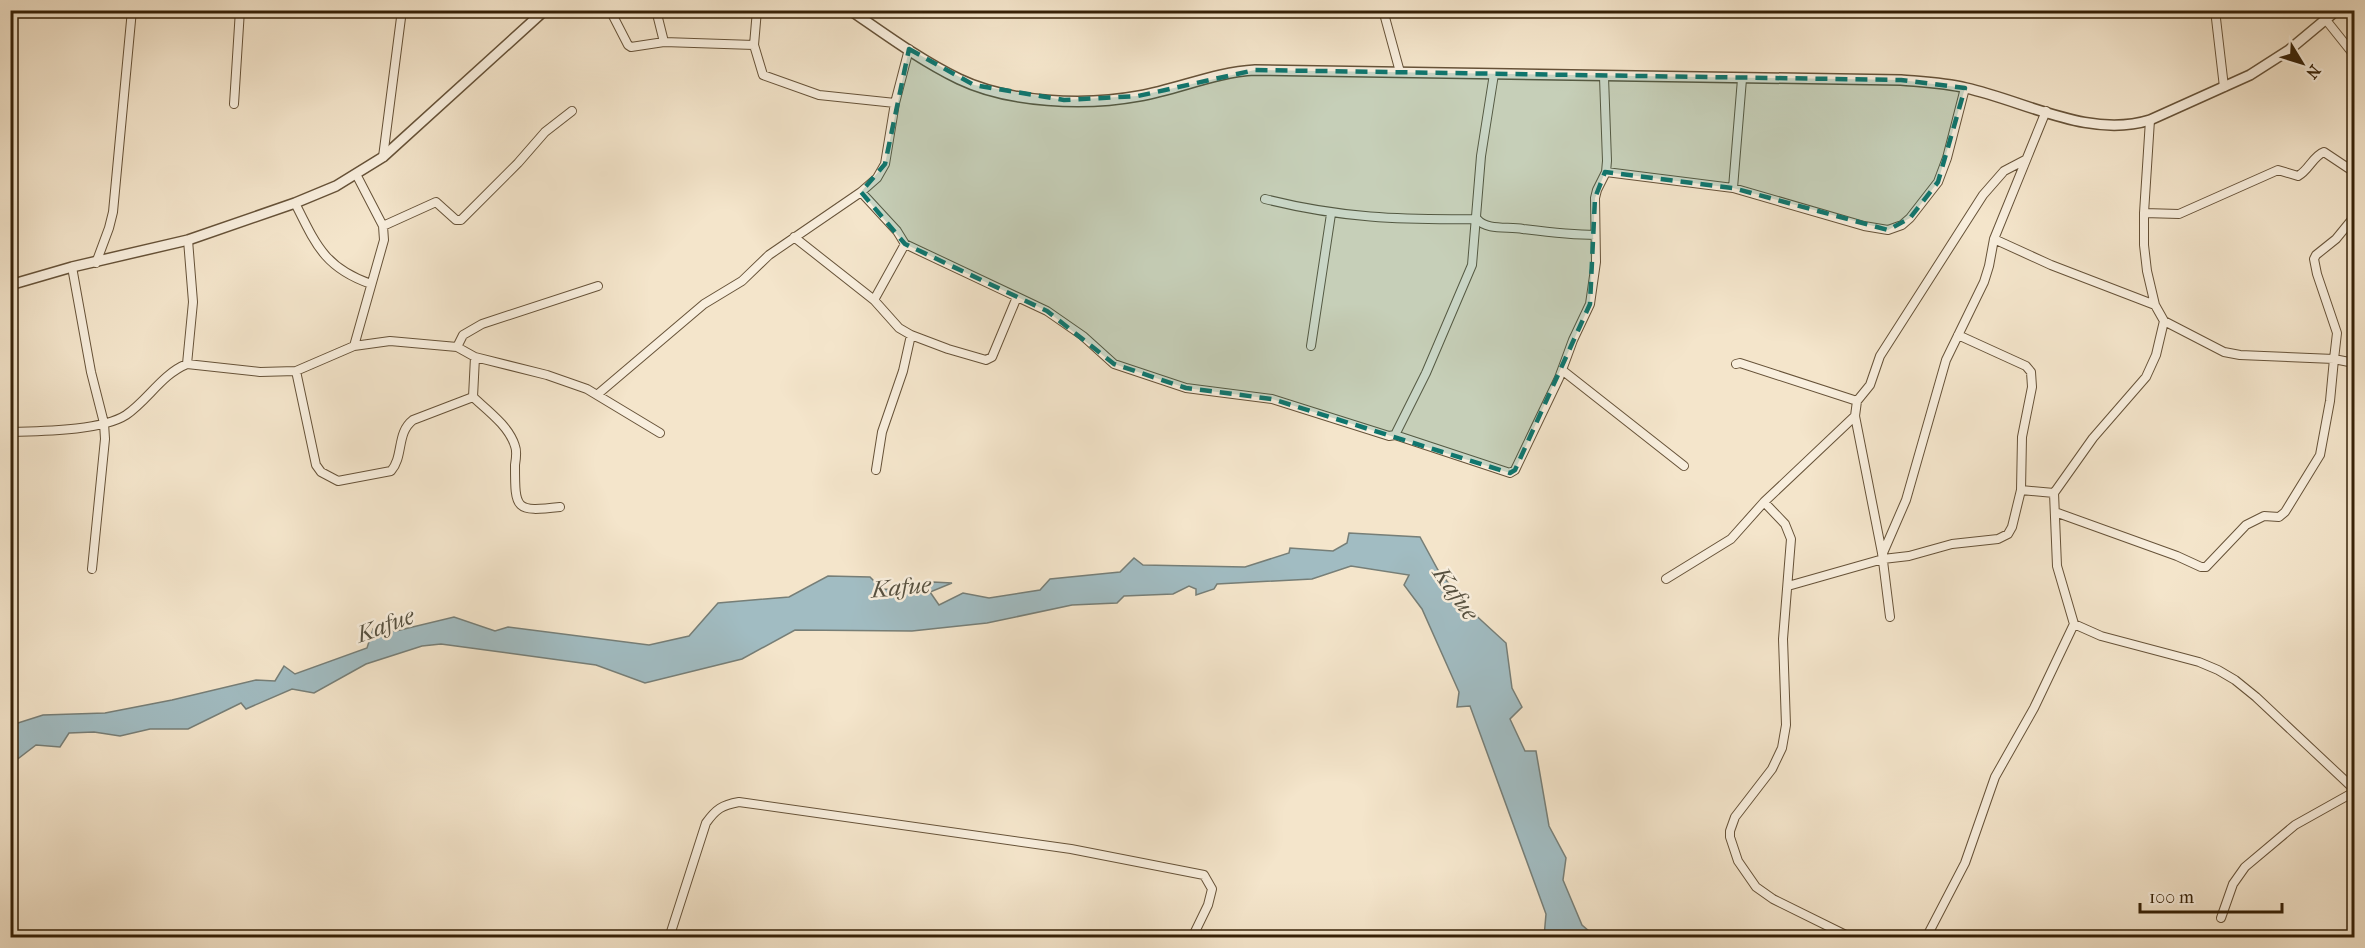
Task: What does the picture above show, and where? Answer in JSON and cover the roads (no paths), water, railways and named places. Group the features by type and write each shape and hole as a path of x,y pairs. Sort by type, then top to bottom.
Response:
{"street":[{"path":"96,263 110,228 113,212 132,10"},
{"path":"234,104 240,10"},
{"path":"383,157 402,10"},
{"path":"10,285 72,267 188,240 328,190 383,157 544,10"},
{"path":"610,10 630,46 664,42 754,45"},
{"path":"656,10 664,42"},
{"path":"758,10 754,45 761,71 768,77 819,95 895,103"},
{"path":"850,10 909,49 974,85 1013,95 1064,100 1138,96 1207,77 1242,71 1902,80 1965,88 2090,124 2107,126 2133,125 2150,120 2250,75 2337,10"},
{"path":"1383,10 1400,72"},
{"path":"2215,10 2224,87"},
{"path":"2326,20 2355,55"},
{"path":"598,394 697,310 742,281 769,255 861,192 877,178 885,164 895,103 909,49"},
{"path":"1395,435 1426,373 1469,275 1477,219 1481,156 1494,74"},
{"path":"861,192 890,222 905,244 1056,317 1083,336 1114,364 1186,388 1272,399 1389,436 1395,435 1510,473 1513,472 1562,370 1593,293 1596,262 1595,198 1606,172 1604,76"},
{"path":"1733,188 1742,79"},
{"path":"1606,172 1733,188 1864,226 1881,229 1895,228 1910,218 1938,182 1947,158 1965,88"},
{"path":"384,226 436,202 456,220 461,220 546,132 572,111"},
{"path":"1882,556 1906,500 1939,380 1984,282 1994,239 2046,111"},
{"path":"2150,120 2144,213 2147,270 2155,305 2164,321 2224,352 2240,355 2334,359 2355,363"},
{"path":"2144,213 2179,213 2278,170 2298,176 2320,153 2324,152 2355,172"},
{"path":"1890,616 1882,556 1856,416 1857,401 1870,385 1880,356 1983,195 2004,171 2025,160"},
{"path":"354,346 382,252 384,226 356,174"},
{"path":"1265,199 1331,214 1402,220 1477,219"},
{"path":"295,203 319,248 333,264 349,277 371,284"},
{"path":"1311,346 1331,214"},
{"path":"2055,512 2206,567 2246,525 2264,516 2279,517 2285,512 2316,462 2322,448 2330,400 2337,333 2314,259 2355,217"},
{"path":"1477,219 1481,224 1493,226 1555,234 1595,235"},
{"path":"794,237 874,300 891,321 911,335 948,349 989,360 1017,297"},
{"path":"1994,239 2051,265 2155,305"},
{"path":"187,364 193,302 188,240"},
{"path":"874,300 905,244"},
{"path":"72,267 104,423 105,439 92,569"},
{"path":"457,347 464,335 482,324 598,286"},
{"path":"1926,938 1965,862 1995,777 2034,708 2074,624 2057,566 2054,493 2093,438 2146,377 2156,355 2164,321"},
{"path":"876,470 882,432 901,379 911,335"},
{"path":"1788,586 1882,556 1909,556 1952,544 2003,538 2012,527 2020,490 2022,437 2032,387 2031,372 2026,366 1958,335"},
{"path":"10,432 60,430 104,423 127,414 171,374 187,364 260,372 296,371 354,346 390,341 457,347 475,357 547,375 598,394 660,433"},
{"path":"472,397 475,357"},
{"path":"1736,364 1740,363 1857,401"},
{"path":"1562,370 1684,466"},
{"path":"296,371 316,465 321,472 338,481 391,471 397,463 406,426 413,420 472,397"},
{"path":"472,397 492,414 516,447 516,493 522,508 530,510 560,507"},
{"path":"1666,579 1731,539 1764,502 1856,416"},
{"path":"2020,490 2054,493"},
{"path":"1764,502 1790,533 1783,639 1786,725 1782,748 1772,769 1735,817 1730,837 1738,861 1756,887 1773,899 1852,938"},
{"path":"2074,624 2101,636 2199,662 2235,680 2355,790 2295,825 2245,867 2233,884 2221,918"},
{"path":"669,938 706,823 724,804 739,802 1071,849 1204,875 1212,889 1208,905 1192,938"}],"water":[{"name":"Kafue","path":"1349,533 1420,537 1438,570 1470,610 1506,643 1512,688 1522,707 1510,719 1525,751 1536,751 1549,826 1566,858 1563,880 1582,925 1592,937 1544,937 1546,914 1470,706 1457,707 1459,692 1422,609 1404,585 1409,575 1351,566 1312,579 1217,584 1214,589 1196,595 1196,589 1189,586 1173,594 1124,596 1117,603 1072,605 987,623 912,631 795,630 742,659 645,683 596,665 441,644 422,646 366,664 314,693 292,689 246,709 241,703 188,729 150,729 120,736 94,732 69,733 60,747 36,745 15,761 11,761 11,723 43,715 105,713 256,680 275,681 284,666 295,674 367,648 373,629 396,631 454,617 495,631 508,627 649,645 689,636 718,603 789,597 828,576 870,577 882,589 920,591 933,582 952,583 930,592 939,605 963,593 989,598 1040,590 1050,579 1120,572 1134,558 1143,565 1245,567 1289,553 1290,548 1333,551 1347,543"}]}
